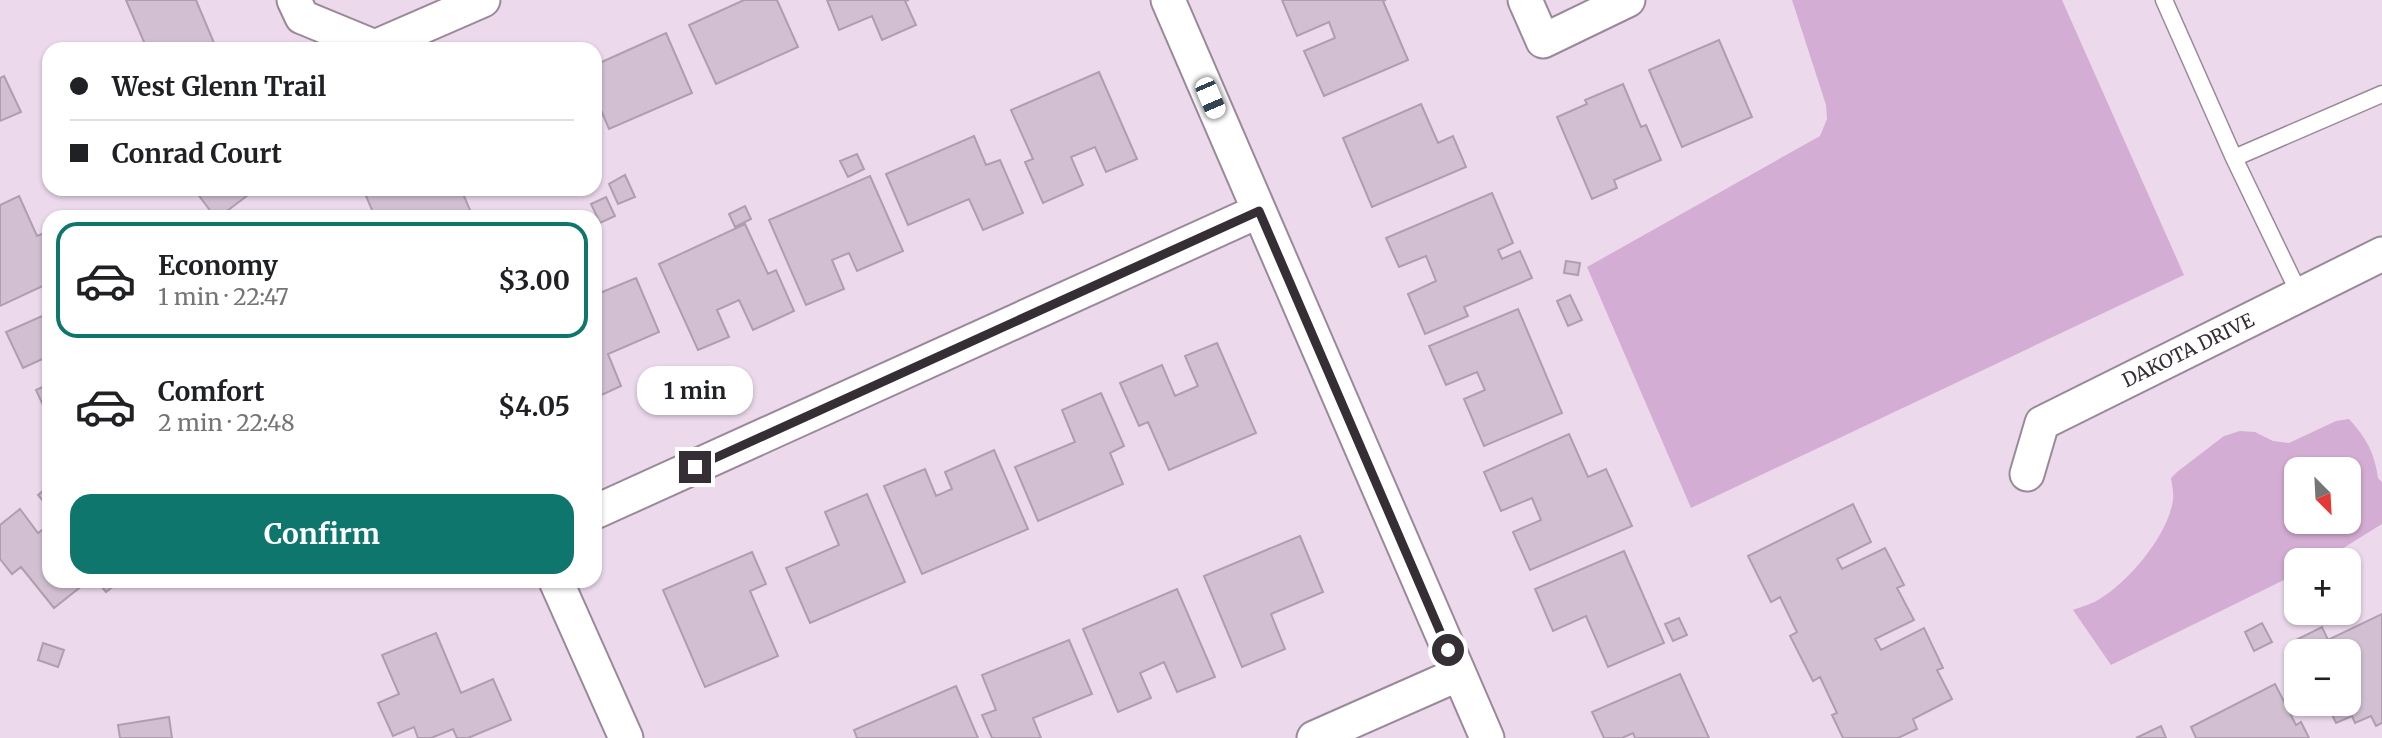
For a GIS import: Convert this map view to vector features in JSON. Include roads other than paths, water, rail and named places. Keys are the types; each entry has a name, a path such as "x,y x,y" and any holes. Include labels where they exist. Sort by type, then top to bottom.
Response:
{"street":[{"path":"295,0 302,17 363,42"},
{"path":"386,42 483,0"},
{"path":"1168,0 1487,738"},
{"path":"1525,0 1543,41 1628,0"},
{"path":"602,509 1259,211"},
{"name":"DAKOTA DRIVE","path":"2027,474 2042,423 2382,254"},
{"path":"559,588 626,738"},
{"path":"1314,738 1459,674"}],"lane":[{"path":"2164,0 2234,158 2300,295"},
{"path":"2234,158 2382,94"}]}
